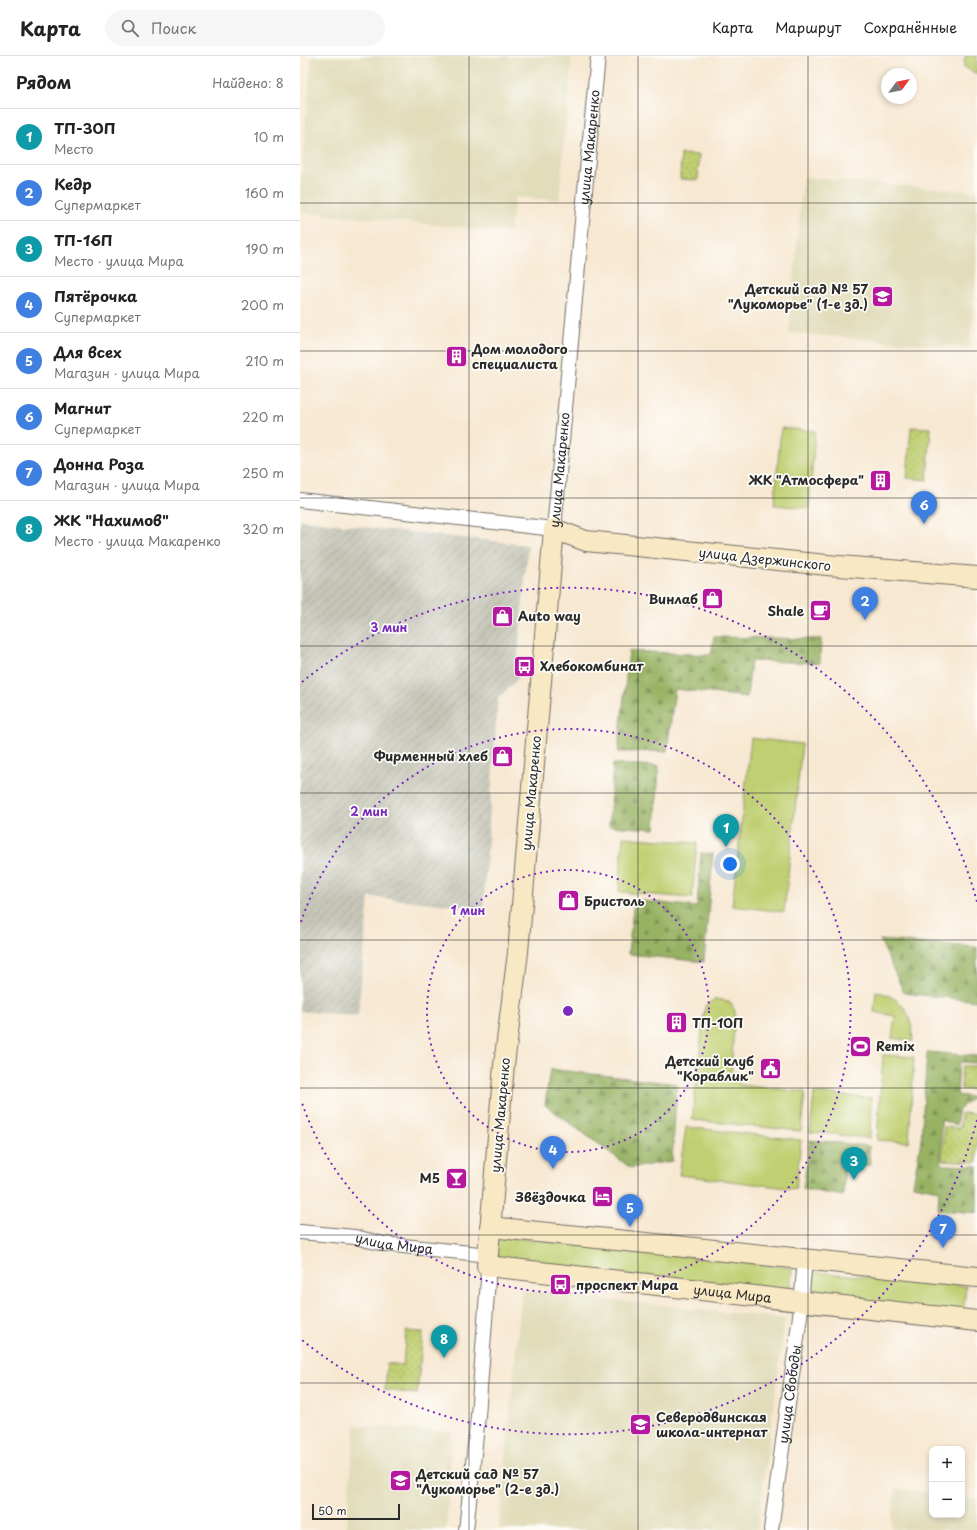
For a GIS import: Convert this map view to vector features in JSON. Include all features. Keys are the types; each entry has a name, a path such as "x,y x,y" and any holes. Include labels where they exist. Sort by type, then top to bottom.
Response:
{"street":[{"name":"улица Макаренко","path":"466,1530 478,1416 488,1280 490,1227 504,1064 518,952 554,529 598,56"},
{"path":"300,500 554,529"},
{"name":"улица Дзержинского","path":"554,529 586,541 827,565 977,577"},
{"path":"490,1227 977,1277"},
{"name":"улица Мира","path":"300,1232 355,1237 384,1244 488,1261 800,1301 977,1321"},
{"name":"улица Свободы","path":"771,1530 800,1316 800,1301 805,1259"}],"shaded area":[{"path":"312,56 572,56 559,200 515,197 510,232 300,212 300,186"},
{"name":"Детский сад № 57 \"Лукоморье\" (1-е зд.)","path":"803,177 977,192 977,259 970,348 789,333"},
{"path":"300,520 528,545 517,666 518,678 498,698 483,908 369,897 358,1016 300,1011"},
{"name":"Северодвинская школа-интернат","path":"522,1290 785,1319 757,1530 499,1530"},
{"name":"Детский сад № 57 \"Лукоморье\" (2-е зд.)","path":"355,1425 452,1432 446,1530 346,1530"},
{"path":"896,1488 929,1493 929,1518 965,1518 965,1497 977,1499 977,1530 891,1530"}],"green space":[{"path":"965,56 977,56 977,74 964,67"},
{"path":"681,154 699,155 698,180 680,179"},
{"path":"911,427 931,428 927,480 907,478"},
{"path":"781,428 815,431 809,508 774,505"},
{"path":"714,637 821,639 820,663 751,661 747,697 675,689 667,751 618,752 629,651 711,655"},
{"path":"751,738 802,744 784,912 732,906"},
{"path":"613,764 659,766 655,829 609,826"},
{"path":"623,837 697,843 692,898 619,892"},
{"path":"701,853 713,854 704,962 628,954 634,900 697,907"},
{"path":"880,940 977,947 977,1001 904,993"},
{"path":"876,991 893,998 904,1008 910,1022 913,1041 892,1038 895,1016 874,1012"},
{"path":"715,999 729,1001 735,1011 731,1074 740,1085 805,1092 801,1131 692,1120 705,1006"},
{"path":"927,1052 977,1056 977,1063 959,1062 957,1095 973,1097 958,1110 957,1125 941,1120 941,1165 977,1166 977,1213 938,1210 939,1190 913,1185 921,1141"},
{"path":"883,1055 914,1057 909,1142 877,1140"},
{"path":"962,1066 977,1066 977,1090 961,1089"},
{"path":"550,1069 677,1084 672,1161 631,1168 545,1105"},
{"path":"814,1093 871,1098 870,1138 810,1132"},
{"path":"961,1113 977,1114 977,1162 942,1160 944,1127 960,1128"},
{"path":"686,1127 801,1140 796,1189 679,1175"},
{"path":"810,1140 869,1146 870,1165 845,1166 843,1196 803,1189"},
{"path":"497,1236 792,1268 790,1293 500,1261 495,1248"},
{"path":"814,1272 966,1286 963,1316 812,1302"},
{"path":"406,1331 423,1332 417,1394 385,1390 387,1363 403,1365"}],"place":[{"name":"Детский сад № 57 \"Лукоморье\" (1-е зд.)","path":"883,296"},
{"name":"Дом молодого специалиста","path":"456,356"},
{"name":"ЖК \"Атмосфера\"","path":"880,480"},
{"name":"Магнит","path":"924,524"},
{"name":"Винлаб","path":"713,599"},
{"name":"Shale","path":"820,611"},
{"name":"Auto way","path":"503,616"},
{"name":"Кедр","path":"865,620"},
{"name":"Хлебокомбинат","path":"525,666"},
{"name":"Фирменный хлеб","path":"503,756"},
{"name":"ТП-30П","path":"726,847"},
{"name":"Бристоль","path":"569,901"},
{"name":"ТП-10П","path":"677,1023"},
{"name":"Remix","path":"860,1046"},
{"name":"Детский клуб \"Кораблик\"","path":"770,1068"},
{"name":"Пятёрочка","path":"553,1169"},
{"name":"М5","path":"456,1178"},
{"name":"ТП-16П","path":"854,1180"},
{"name":"Звёздочка","path":"602,1197"},
{"name":"Для всех","path":"630,1227"},
{"name":"Донна Роза","path":"943,1248"},
{"name":"проспект Мира","path":"561,1285"},
{"name":"ЖК \"Нахимов\"","path":"444,1358"},
{"name":"Северодвинская школа-интернат","path":"640,1424"},
{"name":"Детский сад № 57 \"Лукоморье\" (2-е зд.)","path":"400,1481"}]}
